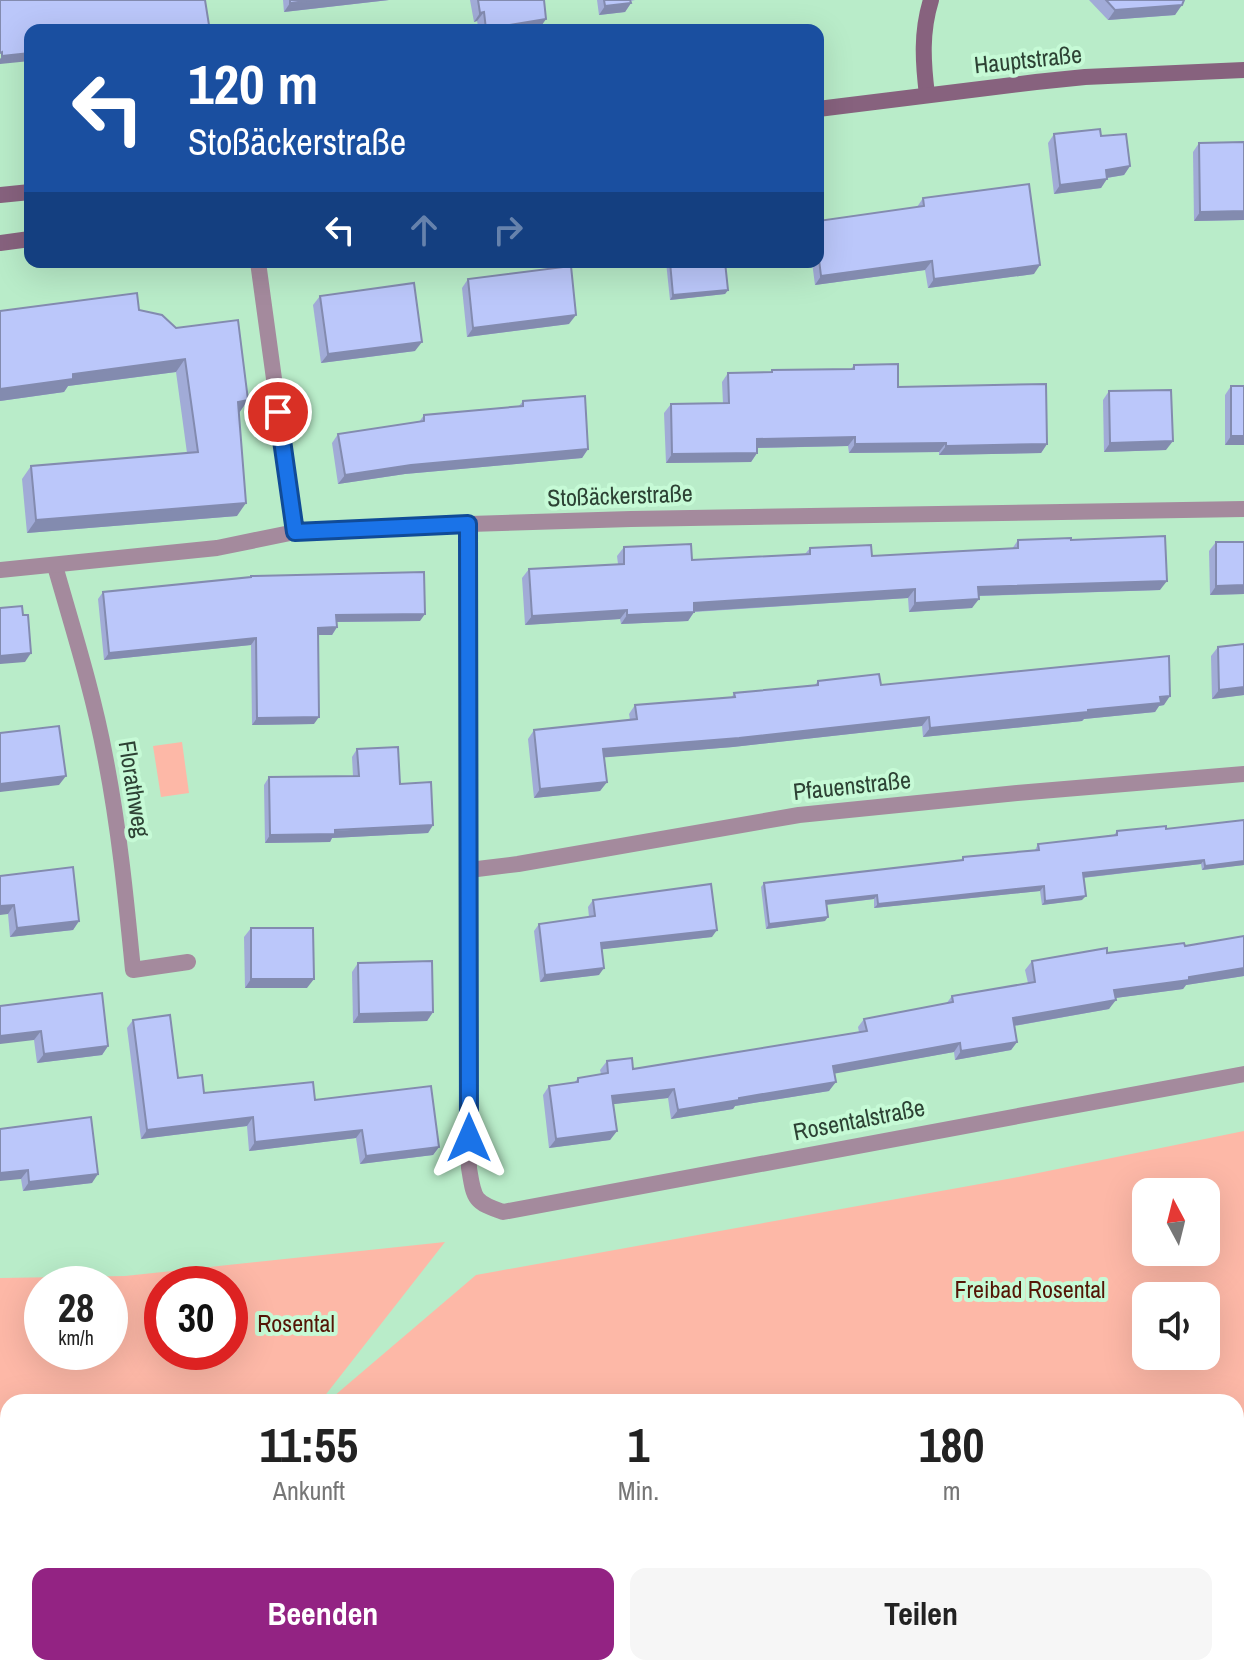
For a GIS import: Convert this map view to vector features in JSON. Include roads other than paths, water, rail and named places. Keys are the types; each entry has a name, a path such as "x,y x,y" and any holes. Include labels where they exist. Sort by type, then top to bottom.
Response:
{"main road":[{"path":"927,95 923,29 931,0"},
{"name":"Hauptstraße","path":"824,108 1085,77 1244,70"},
{"path":"0,195 24,193"},
{"path":"0,243 24,240"}],"street":[{"path":"259,268 295,532"},
{"name":"Stoßäckerstraße","path":"0,570 217,548 295,532 631,519 1244,509"},
{"path":"468,524 469,870"},
{"name":"Florathweg","path":"55,566 105,754 117,822 133,970 188,962"},
{"name":"Pfauenstraße","path":"469,870 799,815 1244,774"},
{"name":"Rosentalstraße","path":"469,870 469,1168 474,1195 484,1206 503,1212 1244,1074"}],"park label":[{"name":"Freibad Rosental","path":"1030,1290"},
{"name":"Rosental","path":"296,1324"}]}
